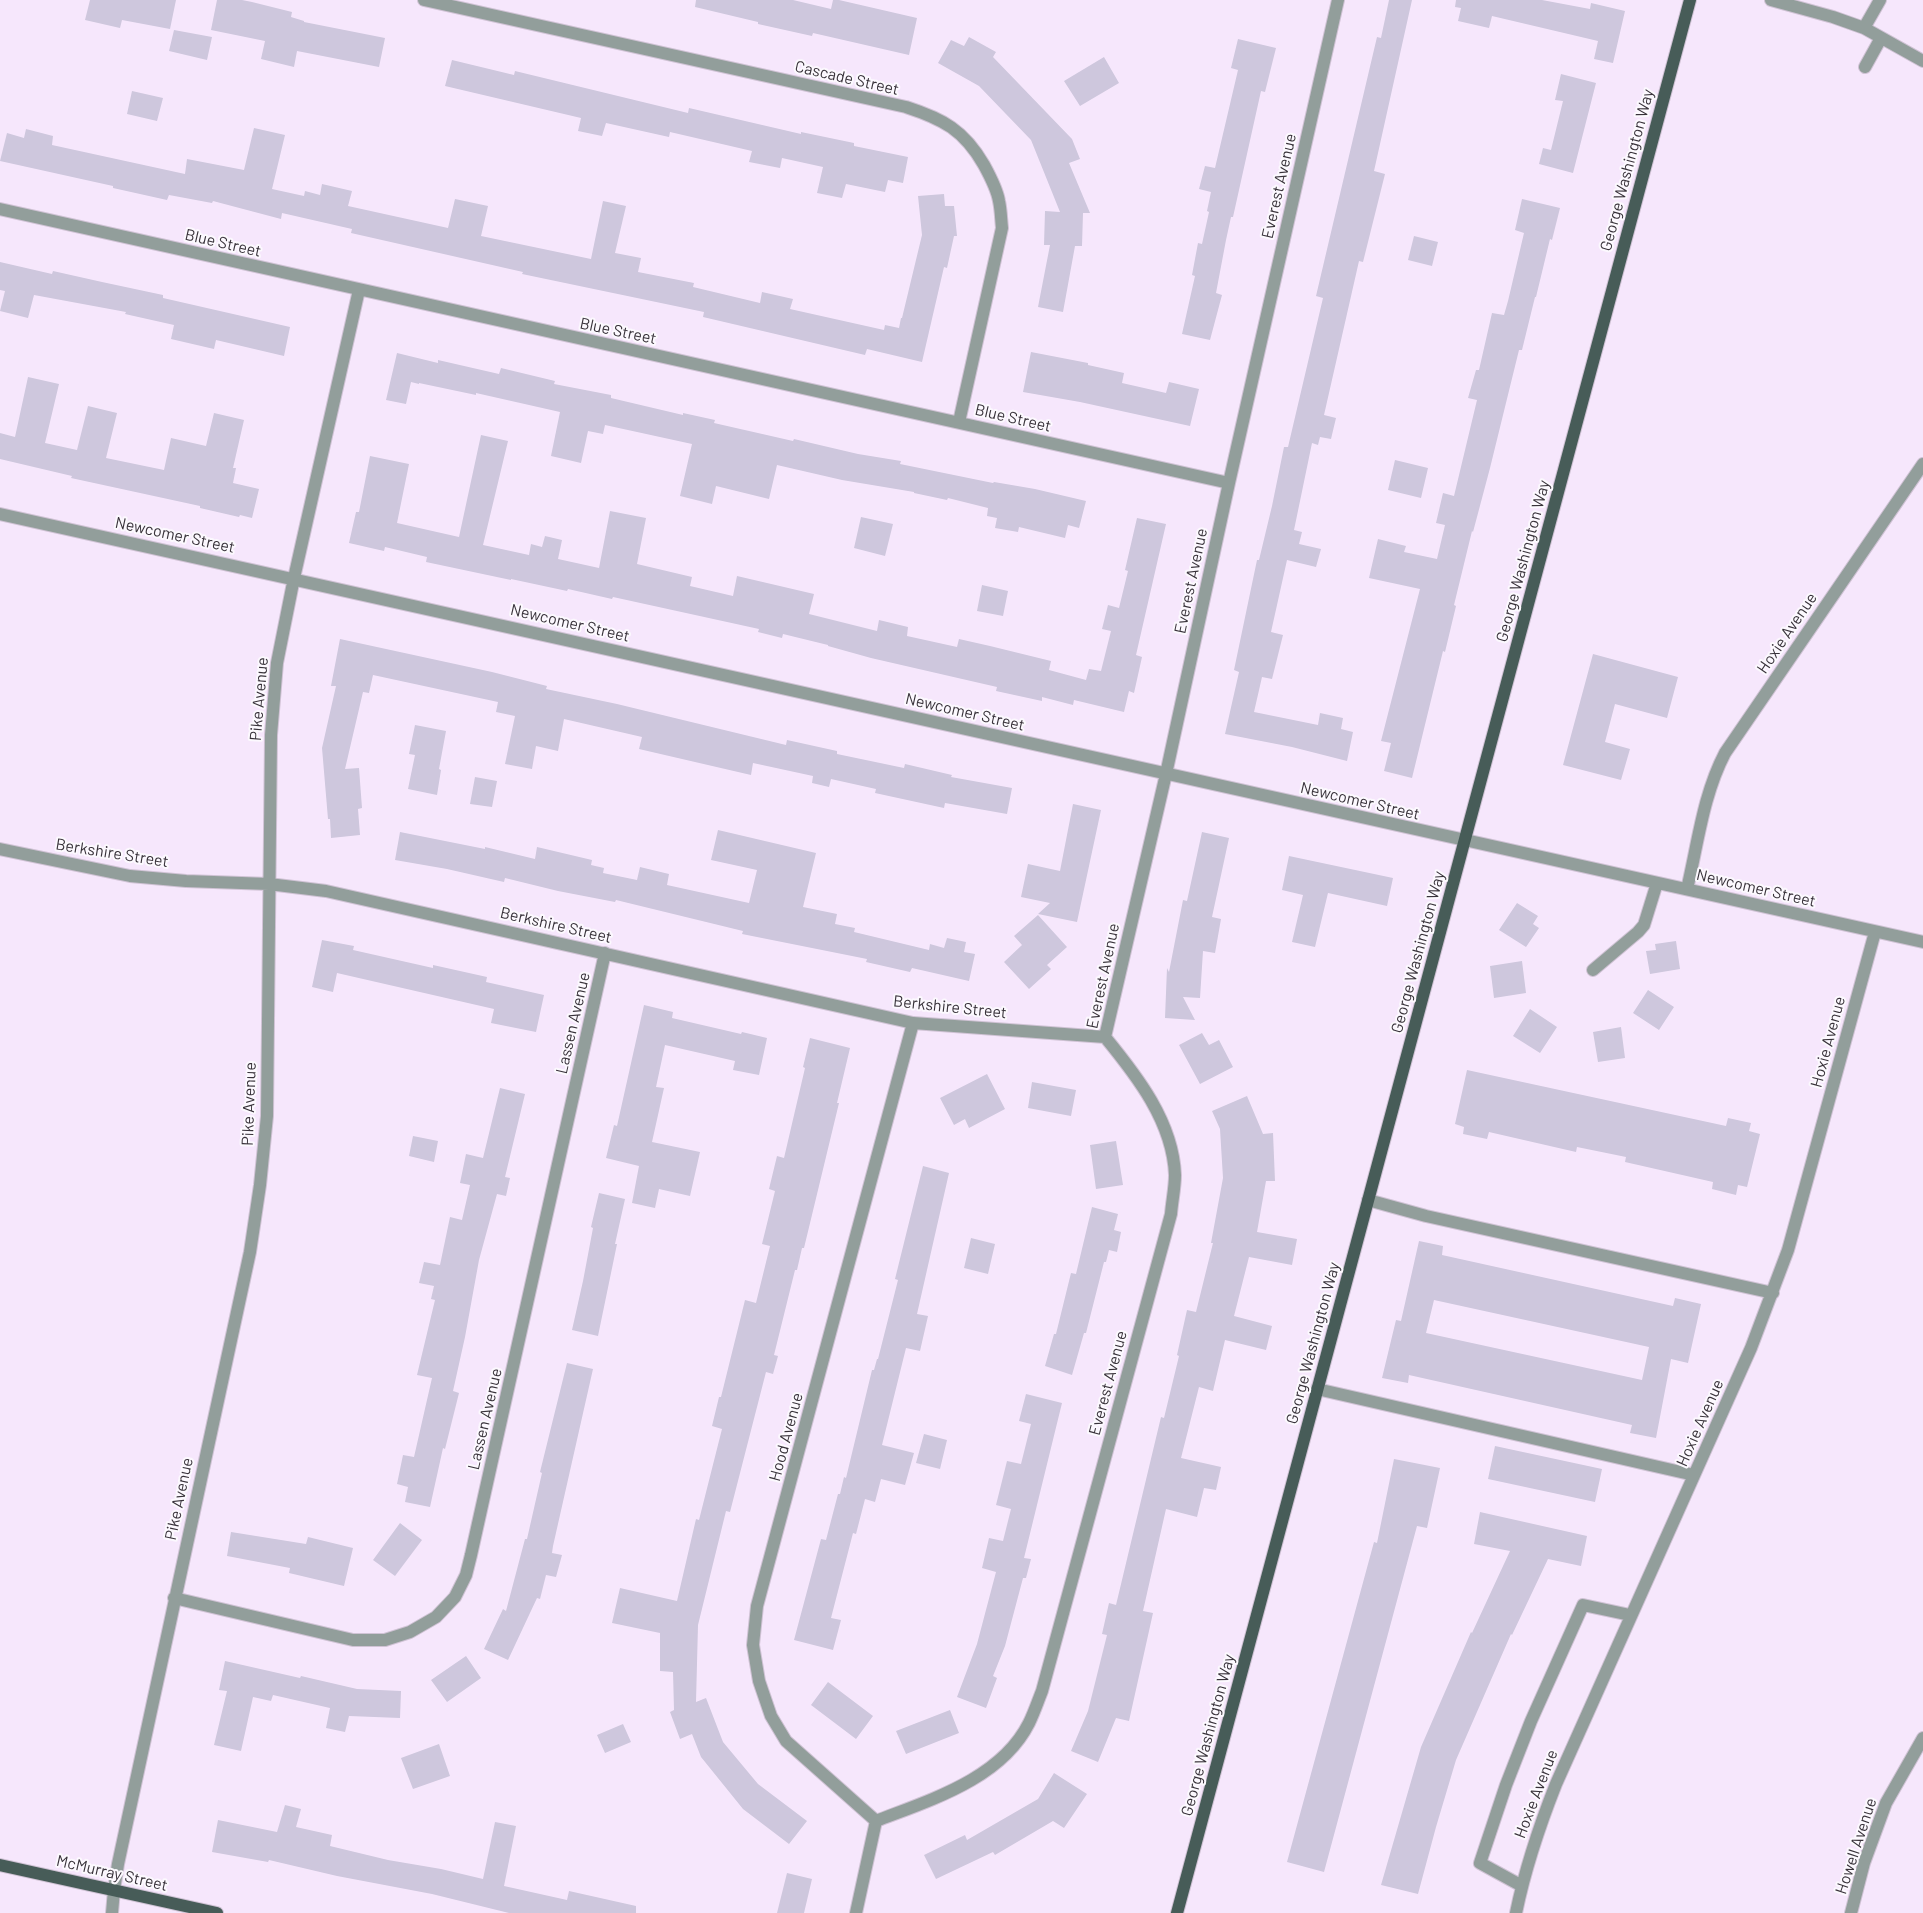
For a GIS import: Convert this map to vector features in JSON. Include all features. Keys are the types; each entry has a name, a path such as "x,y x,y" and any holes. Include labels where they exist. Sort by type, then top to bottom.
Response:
{"main road":[{"name":"George Washington Way","path":"1177,1913 1690,0"},
{"name":"McMurray Street","path":"0,1865 217,1913"}],"street":[{"name":"Cascade Street","path":"424,0 906,107 933,116 958,132 976,151 990,175 999,199 1002,228 959,422"},
{"name":"Everest Avenue","path":"876,1821 936,1798 995,1764 1015,1745 1029,1724 1042,1691 1171,1214 1175,1176 1170,1143 1160,1117 1125,1061 1104,1037 1166,774 1229,483 1338,0"},
{"path":"1771,0 1833,17 1864,28 1923,61"},
{"path":"1864,28 1880,0"},
{"path":"1865,67 1881,38"},
{"name":"Blue Street","path":"0,209 1229,483"},
{"name":"Pike Avenue","path":"112,1913 114,1890 174,1598 250,1252 267,1116 272,735 277,663 294,578 359,290"},
{"name":"Hoxie Avenue","path":"1687,889 1708,794 1724,753 1923,464"},
{"name":"Newcomer Street","path":"0,514 1923,942"},
{"name":"Berkshire Street","path":"0,849 130,876 186,881 269,884 326,891 913,1022 1104,1037"},
{"path":"1593,970 1644,925 1657,883"},
{"name":"Hoxie Avenue","path":"1516,1913 1538,1829 1556,1784 1751,1348 1773,1293 1788,1250 1874,932"},
{"name":"Lassen Avenue","path":"174,1598 353,1640 385,1640 410,1632 436,1617 455,1597 466,1575 472,1555 605,953"},
{"name":"Hood Avenue","path":"876,1821 786,1741 771,1716 765,1699 759,1681 753,1645 757,1606 913,1022"},
{"path":"1368,1200 1426,1216 1773,1293"},
{"path":"1317,1389 1694,1474"},
{"path":"1522,1886 1480,1863 1506,1785 1583,1605 1630,1615"},
{"name":"Howell Avenue","path":"1851,1913 1864,1863 1886,1803 1923,1738"},
{"path":"856,1913 876,1821"}],"building":[{"path":"90,0 176,0 170,29 122,20 120,28 85,20"},
{"path":"217,0 252,2 292,12 291,17 304,22 385,38 379,67 297,51 294,67 261,59 265,41 211,30"},
{"path":"696,0 793,0 831,9 833,0 839,0 917,18 909,55 813,33 812,36 758,24 758,22 695,7"},
{"path":"1389,0 1412,0 1374,171 1385,174 1363,262 1359,261 1324,415 1336,418 1331,439 1320,437 1318,445 1312,443 1294,530 1302,532 1299,544 1321,549 1316,567 1287,560 1271,632 1283,635 1272,679 1262,677 1254,712 1318,725 1320,713 1343,718 1341,729 1353,732 1347,761 1292,747 1225,734 1239,672 1234,670 1257,560 1259,560 1272,506 1284,447 1288,447 1323,298 1316,296 1377,37 1381,38"},
{"path":"1456,0 1542,0 1590,9 1591,3 1625,11 1613,63 1594,59 1598,41 1492,16 1489,28 1458,21 1461,8 1455,7"},
{"path":"174,30 212,37 207,60 169,51"},
{"path":"969,37 996,52 993,57 1072,139 1080,159 1069,163 1090,213 1083,213 1082,246 1075,246 1063,312 1038,307 1050,245 1044,245 1045,211 1060,212 1031,140 979,86 938,63 951,40 964,46"},
{"path":"1238,39 1276,48 1265,92 1261,91 1233,217 1231,217 1216,293 1222,295 1210,340 1182,334 1195,276 1192,275 1198,243 1202,244 1209,212 1207,211 1211,192 1199,189 1205,166 1215,168 1238,70 1231,68"},
{"path":"1104,57 1119,83 1080,106 1064,81"},
{"path":"452,60 514,75 515,71 688,113 689,108 801,134 801,132 854,143 854,146 908,157 903,183 888,180 885,192 846,184 842,198 817,193 823,167 782,158 780,168 749,162 752,151 670,132 669,137 606,123 602,136 578,131 581,118 445,86"},
{"path":"1561,74 1596,83 1573,173 1539,164 1543,148 1551,150 1563,101 1555,100"},
{"path":"132,91 163,98 157,121 127,114"},
{"path":"254,128 285,135 272,189 304,196 305,191 320,195 322,184 352,191 348,206 448,228 455,199 488,206 481,236 591,259 603,201 626,206 615,253 641,258 638,272 694,283 693,287 760,303 762,292 793,299 790,309 884,330 885,325 899,328 902,318 922,235 918,196 944,194 945,206 954,206 957,236 954,236 947,268 944,267 922,362 867,349 865,355 703,317 704,312 522,274 523,272 351,233 352,229 282,213 281,219 213,201 212,203 169,195 167,200 0,161 7,133 24,138 26,129 53,136 52,145 185,174 187,159 244,170"},
{"path":"1522,199 1560,208 1552,240 1550,239 1522,350 1519,350 1490,468 1472,531 1445,652 1443,651 1412,778 1384,771 1391,743 1381,741 1420,589 1369,578 1378,539 1406,546 1404,552 1437,559 1445,525 1436,523 1443,493 1454,496 1477,400 1468,398 1476,370 1479,370 1492,313 1504,315 1508,301 1524,233 1515,230"},
{"path":"1414,236 1438,242 1432,266 1408,260"},
{"path":"0,262 52,274 53,271 163,295 163,298 290,327 284,356 216,340 214,349 171,339 174,325 125,314 126,312 34,295 28,318 0,311 5,291 0,290"},
{"path":"1031,352 1088,363 1088,365 1124,373 1122,383 1166,393 1169,382 1199,389 1190,426 1080,402 1023,392"},
{"path":"397,353 438,363 438,360 499,374 501,368 555,381 554,384 611,395 611,398 683,415 683,413 715,420 714,423 793,441 794,439 858,454 901,461 900,464 993,483 1035,489 1086,501 1079,528 1068,525 1065,538 1019,527 1018,532 995,528 997,518 987,516 988,508 948,498 947,500 914,492 842,480 777,465 769,499 716,486 712,504 680,496 692,444 605,425 603,434 588,431 581,463 551,456 560,412 476,393 476,395 411,382 406,404 386,400"},
{"path":"28,377 59,384 45,443 77,450 88,406 117,413 106,458 164,470 171,438 206,446 214,413 244,420 233,468 236,468 233,483 259,489 252,518 240,515 239,517 200,508 200,506 71,478 72,476 0,459 0,433 15,437"},
{"path":"481,435 508,441 483,545 529,555 531,544 542,547 545,536 562,540 558,559 599,568 610,511 646,518 637,564 692,577 690,586 733,596 737,576 814,594 809,614 877,631 879,620 908,627 907,636 957,647 959,639 990,646 1051,661 1049,670 1086,680 1089,669 1101,671 1111,631 1102,629 1108,605 1119,608 1128,571 1125,570 1137,518 1166,524 1136,655 1142,657 1134,693 1129,691 1124,712 1074,700 1073,705 1042,697 1042,701 996,691 997,687 871,658 783,634 782,638 758,632 759,629 613,597 612,599 568,589 567,591 426,562 427,557 385,547 384,551 349,543 356,512 359,512 370,456 409,464 397,523 459,537"},
{"path":"1395,460 1428,468 1421,498 1388,490"},
{"path":"861,517 893,524 885,556 854,548"},
{"path":"982,585 1008,591 1003,616 977,611"},
{"path":"340,639 492,672 547,686 546,689 617,704 786,745 787,740 837,751 837,754 904,768 905,764 952,775 951,777 1012,788 1007,814 945,803 944,808 875,793 876,789 831,779 829,787 812,783 813,776 753,763 751,775 639,749 642,737 564,719 558,751 536,746 532,769 505,764 515,716 496,712 498,702 373,675 369,693 363,692 345,769 359,768 362,808 358,809 360,835 331,838 322,748 336,686 331,686"},
{"path":"1593,654 1678,677 1667,718 1615,704 1605,742 1630,749 1621,780 1563,765"},
{"path":"415,725 446,731 439,769 441,770 437,795 408,789 415,755 409,754"},
{"path":"475,777 497,781 492,807 470,804"},
{"path":"1073,804 1101,810 1077,922 1038,914 1050,903 1021,897 1028,864 1060,871"},
{"path":"718,830 816,853 803,907 837,914 835,924 855,928 854,932 929,950 930,944 944,948 947,938 966,942 964,952 975,954 969,981 912,968 910,972 866,962 867,959 742,934 743,931 616,900 615,902 558,891 505,878 504,882 395,860 400,832 485,849 485,847 535,859 537,847 592,860 591,865 604,868 603,873 637,880 640,867 669,874 667,885 749,903 757,870 711,860"},
{"path":"1202,832 1229,838 1212,917 1221,919 1215,953 1203,951 1200,998 1183,997 1195,1020 1165,1018 1167,968 1169,972 1183,900 1187,901"},
{"path":"1289,856 1393,878 1387,906 1328,893 1315,947 1292,942 1303,895 1282,890"},
{"path":"1517,903 1538,916 1533,924 1539,928 1526,947 1499,930"},
{"path":"1038,915 1067,947 1047,965 1051,969 1029,989 1004,962 1022,945 1014,936"},
{"path":"322,940 354,946 353,950 433,968 433,965 487,977 486,982 544,995 536,1032 491,1023 494,1009 337,973 333,992 312,987"},
{"path":"1676,941 1680,969 1650,974 1646,951 1656,950 1655,944"},
{"path":"1522,961 1526,993 1494,998 1490,966"},
{"path":"1648,990 1674,1007 1659,1030 1633,1013"},
{"path":"644,1005 673,1012 672,1018 767,1038 759,1075 733,1070 735,1061 665,1045 656,1087 664,1088 652,1142 700,1152 690,1196 659,1189 655,1208 632,1203 639,1166 606,1158 614,1125 617,1126"},
{"path":"1530,1009 1557,1027 1540,1053 1513,1036"},
{"path":"1621,1027 1625,1058 1598,1062 1593,1032"},
{"path":"1202,1033 1209,1045 1219,1040 1233,1067 1200,1084 1179,1045"},
{"path":"810,1038 850,1048 837,1103 839,1103 804,1248 802,1248 797,1270 795,1270 774,1355 778,1356 773,1374 766,1372 730,1512 726,1511 698,1625 696,1702 706,1698 723,1742 758,1784 807,1821 789,1844 743,1809 701,1757 692,1734 680,1739 670,1712 674,1710 673,1672 660,1671 660,1633 612,1623 620,1588 677,1601 696,1519 699,1520 722,1429 712,1426 719,1397 721,1397 745,1300 756,1303 770,1246 762,1244 775,1191 769,1189 777,1156 784,1158"},
{"path":"1467,1070 1726,1126 1728,1118 1751,1123 1749,1131 1760,1134 1747,1187 1738,1185 1736,1195 1712,1189 1713,1182 1625,1162 1626,1157 1577,1147 1576,1152 1489,1132 1487,1139 1463,1134 1464,1127 1455,1124"},
{"path":"987,1074 1005,1109 969,1128 965,1119 954,1125 940,1098"},
{"path":"1032,1082 1076,1090 1071,1116 1028,1108"},
{"path":"500,1088 525,1094 505,1177 510,1178 506,1196 497,1194 479,1260 453,1391 459,1393 445,1449 443,1448 430,1507 405,1502 408,1487 397,1484 403,1455 414,1457 432,1378 417,1375 435,1300 431,1299 434,1286 419,1283 424,1262 440,1265 450,1217 462,1220 470,1185 460,1183 466,1154 483,1158"},
{"path":"1247,1096 1263,1134 1273,1133 1275,1181 1266,1181 1257,1232 1297,1239 1292,1265 1249,1257 1234,1316 1272,1326 1266,1350 1225,1340 1213,1391 1199,1387 1181,1458 1221,1467 1216,1490 1204,1488 1197,1517 1166,1509 1143,1611 1153,1613 1129,1721 1116,1718 1098,1762 1071,1751 1088,1711 1107,1635 1102,1634 1109,1603 1116,1605 1161,1417 1164,1418 1179,1356 1177,1355 1187,1310 1196,1312 1213,1243 1211,1243 1223,1178 1220,1129 1212,1111"},
{"path":"413,1136 438,1141 434,1162 409,1156"},
{"path":"1116,1141 1123,1185 1096,1189 1090,1145"},
{"path":"923,1166 949,1173 917,1314 928,1316 920,1351 906,1348 882,1445 914,1453 905,1485 881,1479 875,1502 865,1499 856,1534 853,1533 831,1618 841,1620 833,1650 794,1640 821,1539 826,1540 838,1494 840,1494 844,1477 846,1478 872,1370 874,1370 878,1359 898,1280 895,1279"},
{"path":"599,1193 625,1199 598,1336 572,1330"},
{"path":"1092,1207 1118,1214 1114,1230 1121,1232 1117,1252 1109,1250 1106,1262 1104,1262 1086,1333 1084,1333 1072,1375 1045,1366 1054,1334 1056,1334 1071,1273 1076,1274"},
{"path":"971,1238 995,1244 988,1274 964,1268"},
{"path":"1419,1241 1443,1246 1442,1255 1673,1306 1675,1298 1701,1304 1688,1363 1671,1359 1656,1438 1630,1433 1632,1425 1409,1375 1408,1383 1382,1378 1396,1320 1401,1321","holes":["1434,1300 1649,1347 1642,1380 1426,1333"]},
{"path":"567,1363 593,1369 553,1546 552,1553 562,1555 556,1577 546,1575 540,1599 537,1598 508,1660 484,1649 503,1609 506,1611 525,1539 527,1539 542,1473 540,1472"},
{"path":"1026,1394 1062,1403 1024,1558 1031,1559 1026,1578 1023,1578 1005,1646 993,1676 997,1678 986,1708 957,1697 977,1644 996,1572 982,1568 989,1538 1003,1541 1011,1509 996,1505 1007,1461 1021,1464 1031,1424 1019,1421"},
{"path":"924,1434 947,1440 940,1469 916,1463"},
{"path":"1495,1446 1602,1469 1595,1502 1488,1479"},
{"path":"1394,1459 1440,1468 1427,1528 1417,1526 1324,1872 1287,1862 1374,1542 1377,1543"},
{"path":"1480,1512 1587,1536 1581,1566 1548,1559 1511,1634 1456,1760 1418,1894 1381,1885 1421,1747 1471,1632 1510,1551 1474,1544"},
{"path":"400,1523 422,1540 395,1576 373,1560"},
{"path":"231,1532 306,1544 308,1537 353,1548 344,1586 289,1573 290,1568 227,1556"},
{"path":"466,1656 481,1678 447,1702 431,1680"},
{"path":"225,1661 357,1689 401,1691 400,1718 349,1716 345,1732 326,1728 330,1708 273,1695 271,1701 253,1697 241,1751 214,1745 227,1691 219,1690"},
{"path":"828,1682 873,1716 856,1739 811,1705"},
{"path":"950,1710 959,1733 906,1754 896,1731"},
{"path":"623,1724 631,1742 605,1753 597,1735"},
{"path":"439,1744 450,1776 413,1789 401,1758"},
{"path":"1054,1773 1087,1794 1064,1828 1053,1821 995,1855 993,1852 936,1879 924,1855 965,1835 967,1840 1038,1799"},
{"path":"285,1805 301,1809 296,1827 332,1835 330,1846 483,1879 495,1822 516,1826 504,1886 567,1900 569,1891 636,1906 636,1913 509,1913 432,1894 337,1876 269,1860 268,1862 212,1852 218,1820 277,1832"},
{"path":"787,1873 812,1879 804,1913 777,1913"}]}
